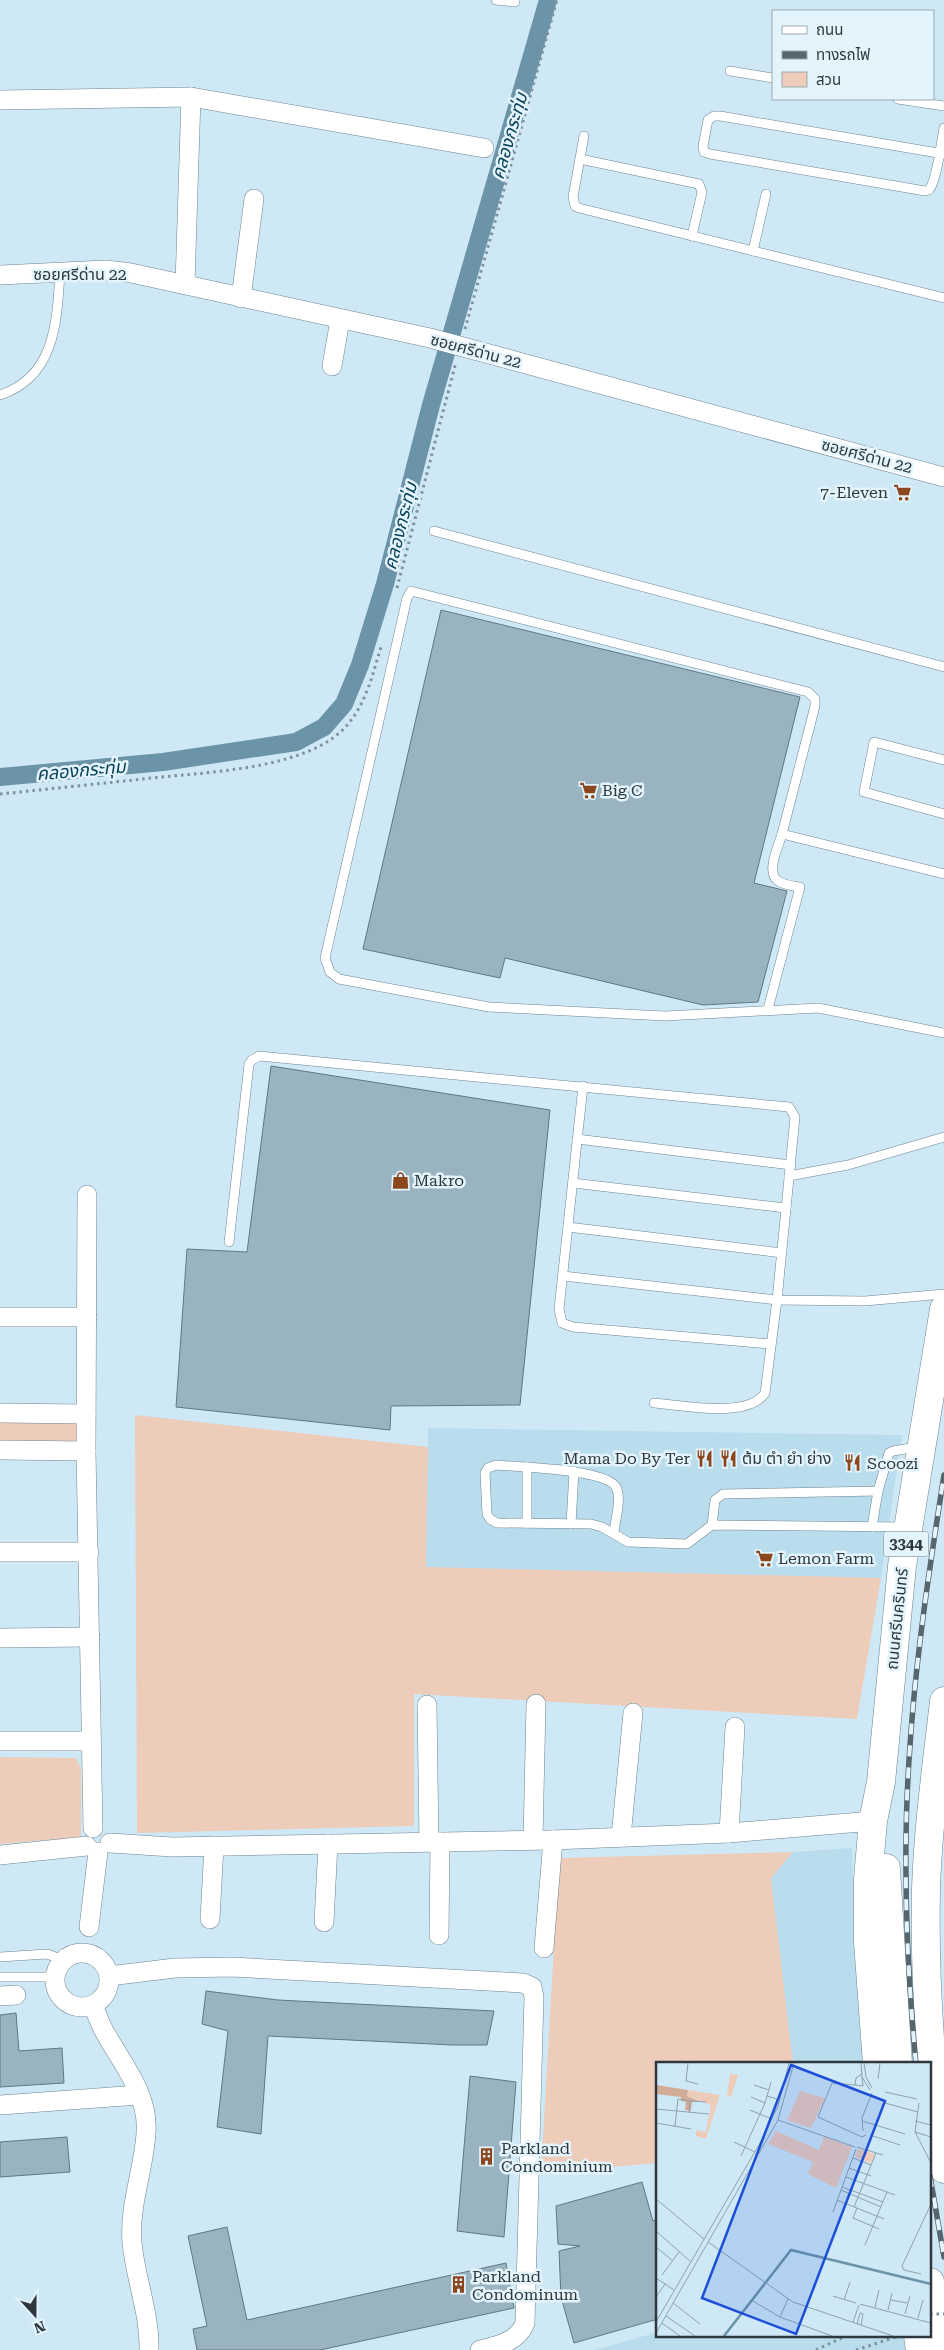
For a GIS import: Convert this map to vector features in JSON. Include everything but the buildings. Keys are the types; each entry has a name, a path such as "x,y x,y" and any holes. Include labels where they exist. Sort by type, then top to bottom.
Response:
{"main road":[{"name":"ถนนศรีนครินทร์","path":"877,2062 868,1942 868,1879 873,1821 881,1782 902,1566 944,1309"},
{"path":"932,2062 927,1994 926,1887 937,1811 944,1700"},
{"name":"ถนนศรีนครินทร์","path":"881,1782 898,2062"},
{"path":"937,1811 944,1933"},
{"path":"932,2065 944,2169"}],"street":[{"path":"0,100 191,97 484,148"},
{"path":"185,284 191,97"},
{"path":"241,298 254,198"},
{"name":"ซอยศรีด่าน 22","path":"0,275 106,270 185,284 340,320 430,338 944,477"},
{"path":"332,366 340,320"},
{"path":"87,1195 86,1451 93,1828 87,1834 99,1847 89,1927"},
{"path":"0,1318 87,1317"},
{"path":"0,1413 86,1414"},
{"path":"0,1450 86,1451"},
{"path":"0,1552 89,1552"},
{"path":"0,1638 90,1637"},
{"path":"533,1840 536,1704"},
{"path":"428,1705 439,1935"},
{"path":"621,1837 633,1713"},
{"path":"729,1833 735,1727"},
{"path":"0,1741 90,1741"},
{"path":"0,1855 99,1847 553,1840 729,1833 873,1821"},
{"path":"544,1948 553,1840"},
{"path":"324,1922 328,1844"},
{"path":"210,1919 214,1846"},
{"path":"78,1954 94,1956 107,1968 109,1976 106,1994 93,2005 77,2007 63,1999 58,1993 55,1977 58,1969 70,1956 78,1954"},
{"path":"109,1976 175,1968 232,1967 523,1983 532,1987 534,1997 525,2323 517,2336 509,2341 480,2350"},
{"path":"93,2005 107,2036 131,2075 139,2095 147,2131 132,2226 132,2243 147,2319 149,2350"},
{"path":"0,2105 139,2095"}],"lane":[{"path":"496,0 515,2 515,0"},
{"path":"730,72 772,78"},
{"path":"905,100 944,106"},
{"path":"941,154 714,116 708,120 703,146 704,152 710,154 925,191 929,190 933,183 941,154 944,128"},
{"path":"584,136 573,197 575,206 944,298"},
{"path":"580,159 699,184 702,192 692,236"},
{"path":"753,251 766,194"},
{"path":"0,396 24,385 38,371 48,350 58,314 60,272"},
{"path":"434,531 944,667"},
{"path":"768,1009 800,887 780,882 773,874 773,867 815,706 813,695 422,592 412,591 407,598 325,958 330,972 339,978 489,1007 665,1016 768,1009 830,1008 944,1033"},
{"path":"944,760 874,742 864,792 944,814"},
{"path":"782,834 944,874"},
{"path":"229,1242 249,1064 255,1057 264,1055 789,1107 795,1117 777,1300 765,1391 755,1402 745,1406 726,1408 654,1403"},
{"path":"583,1086 559,1315 566,1325 771,1344"},
{"path":"790,1176 848,1165 944,1137"},
{"path":"577,1139 790,1165"},
{"path":"572,1183 786,1208"},
{"path":"568,1227 782,1253"},
{"path":"562,1276 777,1300 865,1301 944,1294"},
{"path":"872,1527 878,1491 889,1454 893,1451 922,1446"},
{"path":"614,1533 618,1495 616,1487 608,1479 574,1471 496,1465 488,1468 484,1473 487,1514 490,1519 497,1523 591,1524 614,1533 628,1542 687,1544 712,1525 909,1528"},
{"path":"526,1467 527,1524"},
{"path":"571,1524 574,1471"},
{"path":"712,1525 715,1500 723,1494 878,1491"},
{"path":"0,1957 47,1954 58,1958 70,1956"},
{"path":"0,1977 55,1977"}],"path":[{"path":"396,593 458,346 558,0"},
{"path":"0,794 242,768 299,755 328,742 348,725 365,698 383,639"},
{"path":"816,2350 842,2338"},
{"path":"856,2350 917,2345"}],"shaded area":[{"path":"428,1428 902,1435 881,1578 426,1567"},
{"path":"852,1848 855,1960 867,2062 793,2062 771,1878 793,1852"},
{"path":"656,2333 656,2338 910,2338 912,2350 595,2350"}],"green space":[{"path":"135,1415 428,1447 426,1567 881,1578 857,1719 414,1694 414,1826 137,1833"},
{"path":"0,1420 80,1421 79,1443 0,1441"},
{"path":"0,1757 76,1758 81,1768 81,1837 0,1844"},
{"path":"793,1852 771,1878 793,2062 656,2062 656,2163 541,2173 559,1858"}],"waterway":[{"name":"คลองกระทุ่ม","path":"0,777 163,762 296,742 324,727 344,704 360,665 385,584 431,405 548,0"}],"railway":[{"path":"916,2062 906,1905 906,1826 913,1712 920,1644 944,1475"},
{"path":"932,2188 944,2257"}],"place":[{"name":"7-Eleven","path":"902,492"},
{"name":"Big C","path":"588,790"},
{"name":"Makro","path":"400,1180"},
{"name":"Mama Do By Ter","path":"704,1458"},
{"name":"ต้ม ตำ ยำ ย่าง","path":"728,1458"},
{"name":"Scoozi","path":"853,1463"},
{"name":"Lemon Farm","path":"764,1558"},
{"name":"Parkland Condominium","path":"487,2157"},
{"name":"Parkland Condominum","path":"458,2285"}]}
